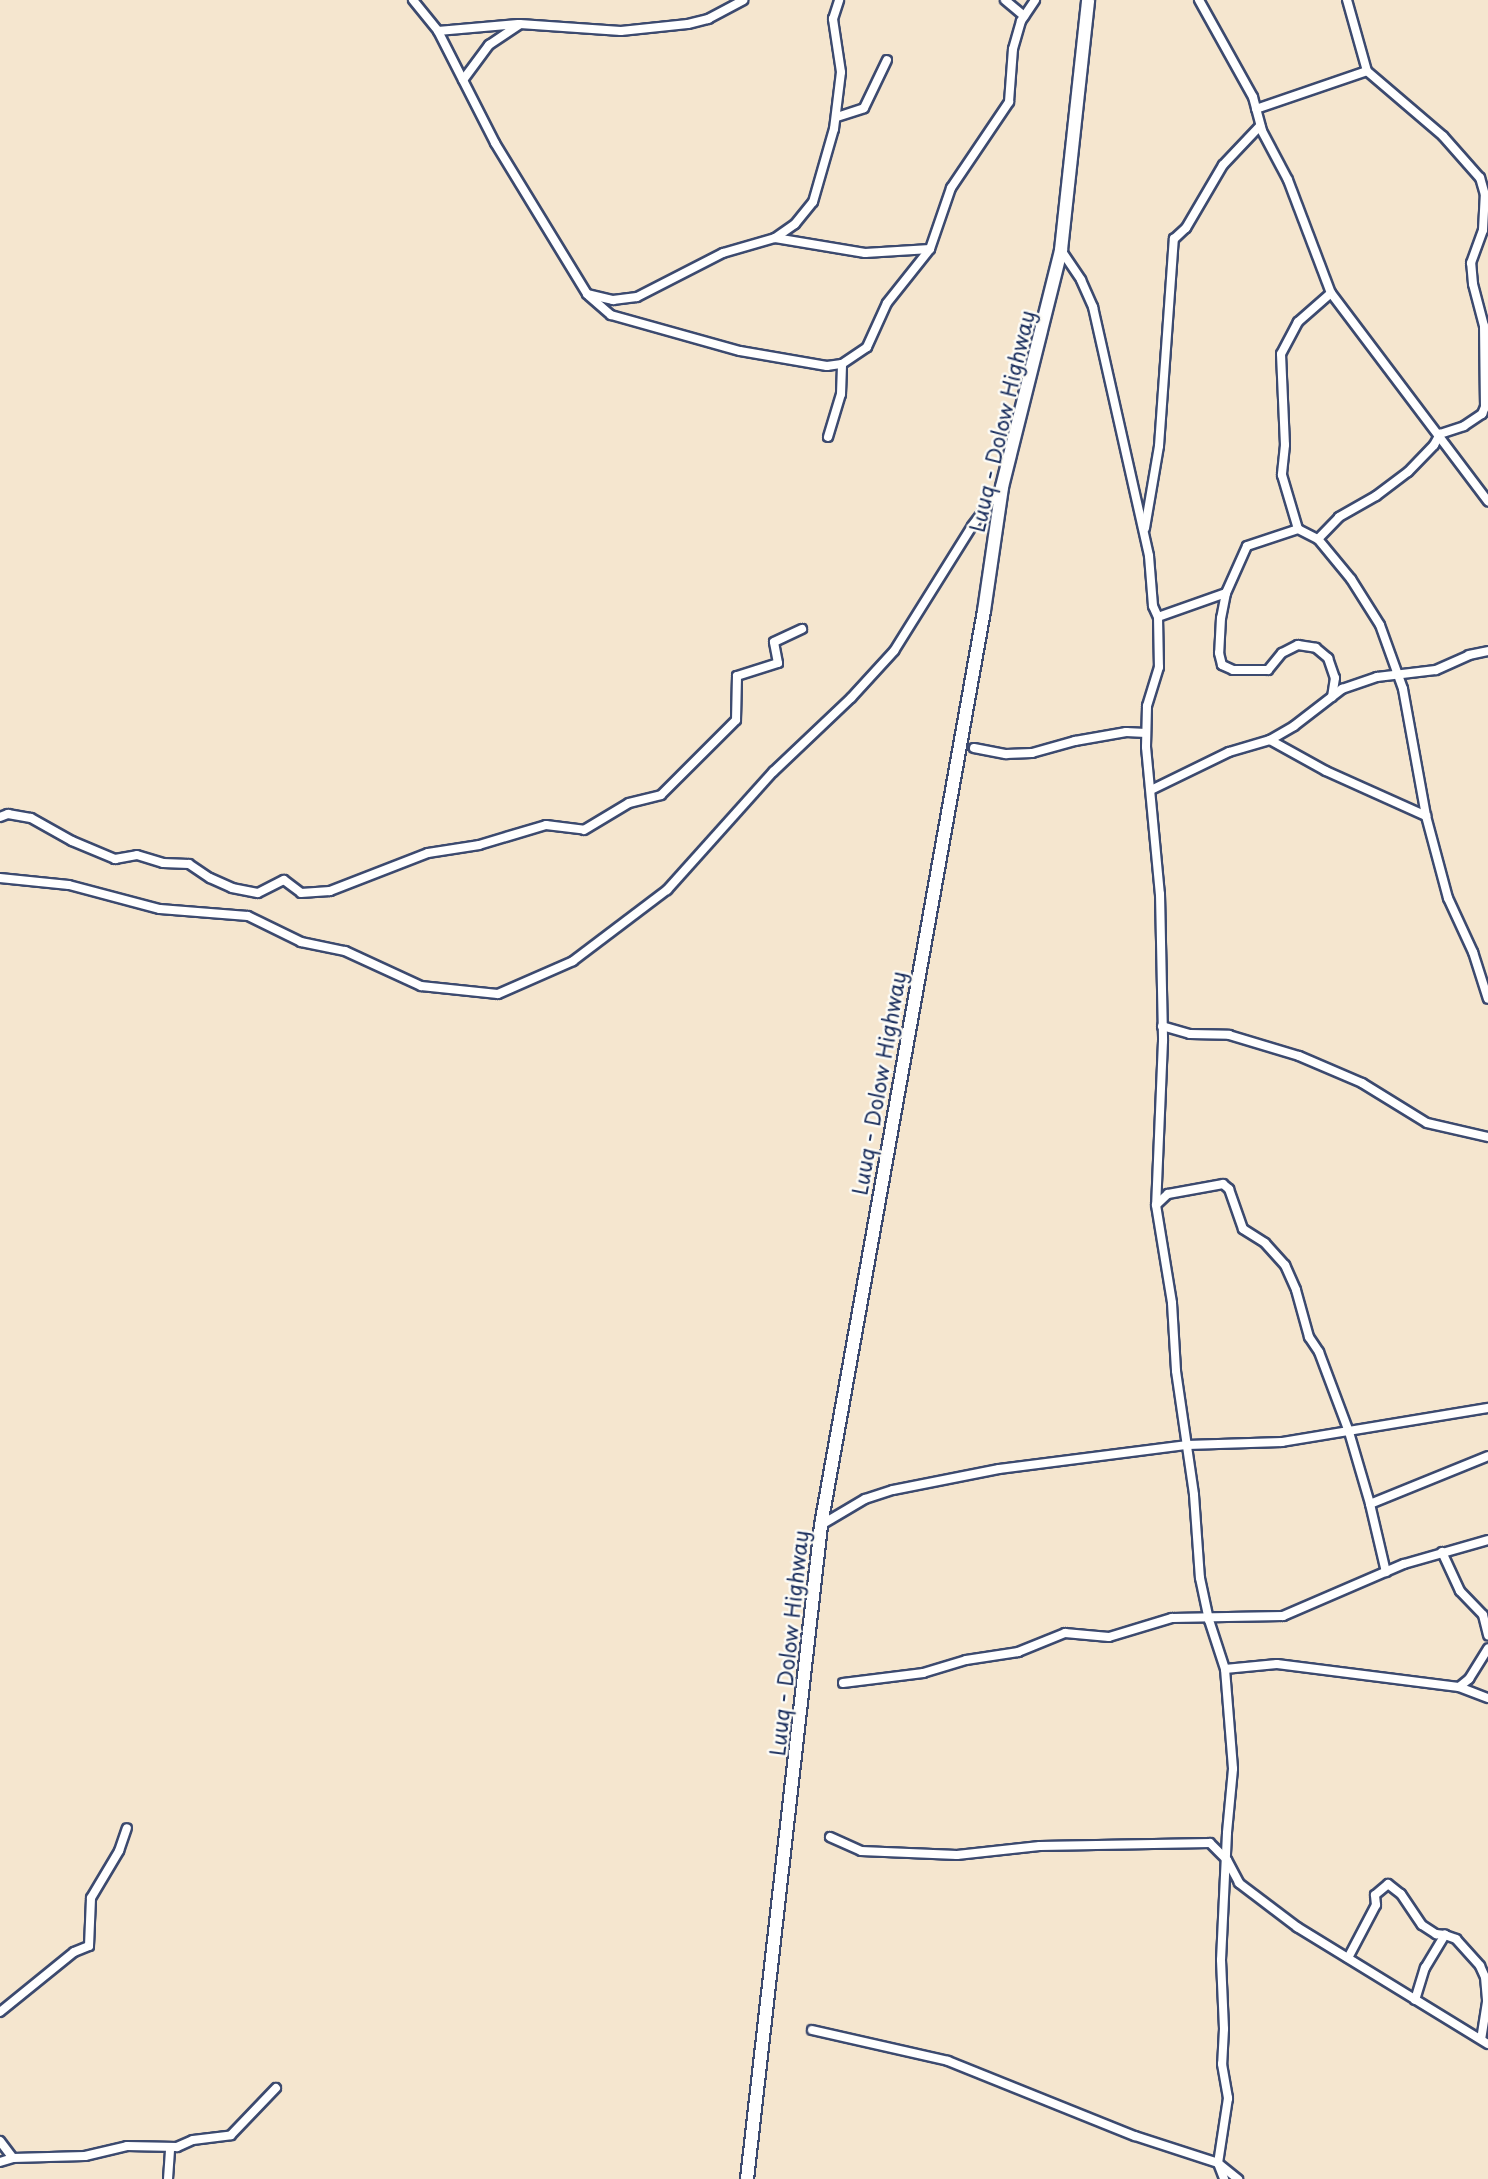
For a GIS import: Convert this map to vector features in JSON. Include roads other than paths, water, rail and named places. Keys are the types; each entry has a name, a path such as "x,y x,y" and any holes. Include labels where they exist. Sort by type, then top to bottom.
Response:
{"main road":[{"name":"Luuq - Dolow Highway","path":"747,2179 821,1525 984,611 1002,487 1061,250 1088,0"}],"street":[{"path":"413,0 438,31 495,143 587,294 611,315 740,351 827,366 842,364 867,347 887,303 930,249 951,188 1009,102 1013,49 1024,16 1035,0"},
{"path":"438,31 520,24 621,31 688,24 708,19 743,0"},
{"path":"587,294 613,300 637,297 723,253 775,237 794,224 813,202 837,117 841,72 833,19 839,0"},
{"path":"1005,0 1024,16"},
{"path":"1199,0 1253,97 1261,126 1288,180 1331,293 1488,501"},
{"path":"1318,539 1339,517 1376,496 1408,472 1434,445 1440,434 1464,426 1482,415 1485,407 1484,326 1473,284 1471,262 1483,230 1485,195 1480,178 1443,136 1367,71 1347,0"},
{"path":"463,80 489,45 520,24"},
{"path":"837,117 864,108 887,60"},
{"path":"1256,109 1367,71"},
{"path":"1144,534 1159,446 1174,239 1186,228 1223,165 1261,126"},
{"path":"775,237 865,253 930,249"},
{"path":"1061,250 1081,280 1093,307 1144,534 1153,606 1158,617 1159,667 1147,706 1146,733 1160,894 1161,1138 1156,1205 1172,1303 1176,1371 1187,1445 1200,1578 1209,1620 1225,1669 1233,1769 1221,1960 1224,2029 1222,2064 1228,2098 1218,2163 1224,2179"},
{"path":"1298,529 1282,475 1285,445 1281,354 1298,322 1331,293"},
{"path":"828,437 841,394 842,364"},
{"path":"0,878 69,885 160,909 248,916 301,942 345,951 421,986 498,994 573,961 667,890 773,772 851,698 894,651 972,526 1002,487"},
{"path":"1332,697 1335,678 1328,658 1316,648 1297,645 1282,653 1268,670 1233,670 1222,665 1219,653 1226,593 1247,546 1298,529 1318,539 1351,579 1380,625 1397,673 1426,816 1448,898 1473,951 1488,999"},
{"path":"1158,617 1226,593"},
{"path":"0,817 8,814 31,818 72,841 116,859 136,855 163,863 189,864 232,888 258,893 284,880 301,893 330,891 428,853 479,845 546,825 584,830 629,803 661,795 736,720 737,676 778,663 774,642 802,629"},
{"path":"1151,790 1229,752 1270,740 1342,689 1397,673 1436,670 1469,655 1488,651"},
{"path":"974,748 1006,754 1032,753 1075,741 1126,732 1146,733"},
{"path":"1270,740 1326,771 1426,816"},
{"path":"1162,1026 1190,1034 1229,1035 1299,1056 1377,1091 1427,1123 1488,1137"},
{"path":"1156,1205 1168,1194 1223,1184 1228,1189 1243,1228 1265,1243 1285,1265 1296,1290 1309,1336 1319,1352 1349,1432 1370,1504 1385,1572"},
{"path":"821,1525 865,1499 893,1490 999,1469 1187,1445 1282,1443 1488,1408"},
{"path":"1370,1504 1488,1456"},
{"path":"843,1683 923,1673 966,1660 1018,1652 1065,1633 1109,1637 1172,1618 1198,1616 1209,1620 1283,1616 1385,1572 1442,1552 1488,1540"},
{"path":"1442,1552 1460,1591 1483,1615 1488,1635"},
{"path":"1459,1687 1469,1679 1488,1649"},
{"path":"1225,1669 1277,1664 1459,1687 1488,1698"},
{"path":"0,2012 74,1952 89,1946 91,1898 119,1851 127,1828"},
{"path":"830,1837 861,1851 957,1854 1040,1846 1210,1843 1227,1860 1239,1883 1297,1927 1415,2000 1485,2041 1486,1973 1456,1939 1436,1934 1422,1925 1401,1894 1388,1884 1375,1895 1376,1905 1363,1924 1348,1958"},
{"path":"1415,2000 1425,1968 1445,1935"},
{"path":"812,2030 948,2061 1135,2136 1218,2163 1238,2179"},
{"path":"0,2162 13,2158 85,2156 127,2146 170,2147 193,2140 231,2135 276,2088"},
{"path":"0,2141 13,2158"},
{"path":"167,2179 170,2147"}]}
